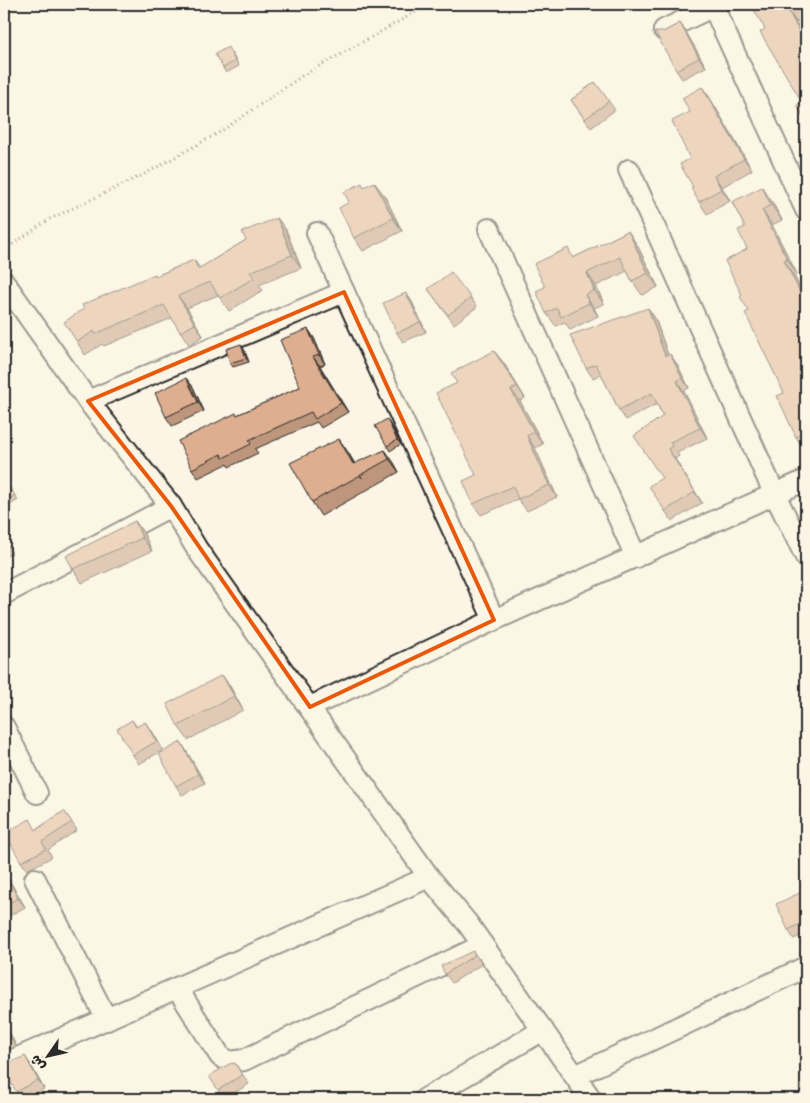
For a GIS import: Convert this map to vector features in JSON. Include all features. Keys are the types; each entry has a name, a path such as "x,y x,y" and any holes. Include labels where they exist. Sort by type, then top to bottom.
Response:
{"street":[{"path":"664,30 715,5 806,210"},
{"path":"629,170 775,495 806,558"},
{"path":"489,229 636,557"},
{"path":"318,233 494,620"},
{"path":"4,282 88,400 171,506 197,548 429,877 483,946 591,1099"},
{"path":"88,400 344,292"},
{"path":"310,707 494,620 806,480"},
{"path":"4,594 171,506"},
{"path":"4,727 37,793"},
{"path":"4,1064 429,877"},
{"path":"35,879 107,1020"},
{"path":"177,988 220,1056 230,1062 244,1060 483,946"},
{"path":"575,1076 806,967"},
{"path":"425,1099 543,1030"}],"path":[{"path":"4,250 50,219 143,175 220,132 302,76 430,4"}],"highlighted area":[{"path":"344,292 494,620 310,707 171,506 88,401"}],"building":[{"path":"758,4 798,4 788,10 801,35 806,32 806,122 797,105 802,102 760,32 765,29 754,10 759,7"},
{"path":"680,23 699,58 676,70 655,32 663,32"},
{"path":"228,47 235,61 223,68 215,54"},
{"path":"595,82 609,101 585,119 571,100"},
{"path":"702,87 744,159 714,176 721,189 699,202 680,164 690,159 672,121 690,112 682,98"},
{"path":"374,182 393,218 354,238 339,208 349,202 344,192 362,183 364,187"},
{"path":"762,187 771,205 762,210 787,259 784,260 806,304 806,353 801,356 806,369 806,438 804,433 796,437 777,396 784,393 745,313 749,311 740,297 742,295 725,261 747,249 738,230 745,227 732,202"},
{"path":"277,218 292,255 250,272 254,278 220,298 210,282 178,296 195,324 180,332 164,305 95,334 94,331 77,342 64,322 84,309 82,305 155,274 156,276 194,260 198,269 246,240 242,232"},
{"path":"628,231 648,273 632,281 620,257 587,273 594,290 585,295 589,303 561,317 557,308 546,313 536,291 545,287 534,264 568,248 573,258"},
{"path":"451,272 471,298 448,315 428,289"},
{"path":"406,293 420,322 397,333 383,303"},
{"path":"648,308 665,356 670,354 682,378 677,381 700,428 670,442 672,446 668,449 695,492 665,511 649,486 662,478 634,436 663,416 652,393 619,410 596,364 586,368 570,335"},
{"path":"308,329 319,355 313,357 341,403 315,419 311,412 249,440 251,444 223,458 221,454 192,469 178,441 236,413 237,415 300,387 280,340"},
{"path":"241,344 246,358 230,363 226,349"},
{"path":"494,351 517,386 511,390 534,432 527,436 549,485 518,499 513,486 473,504 463,481 476,475 436,393 457,383 451,373"},
{"path":"186,378 198,402 166,417 155,393"},
{"path":"387,419 397,440 387,446 375,426"},
{"path":"339,439 353,464 385,450 389,459 312,502 290,463"},
{"path":"4,480 15,495 4,503"},
{"path":"135,521 142,538 73,569 66,556"},
{"path":"222,675 234,696 178,726 167,704"},
{"path":"132,720 136,727 145,722 157,741 133,755 117,729"},
{"path":"181,742 198,774 176,786 159,754"},
{"path":"64,811 72,822 42,842 46,849 21,862 5,833 30,819 36,830"},
{"path":"4,873 18,898 4,906"},
{"path":"806,890 806,921 788,930 776,904"},
{"path":"473,951 475,955 445,974 441,966"},
{"path":"4,1024 10,1037 4,1040"},
{"path":"25,1056 38,1080 16,1092 4,1069 4,1065"},
{"path":"235,1063 242,1075 218,1090 209,1076 229,1064"}]}
